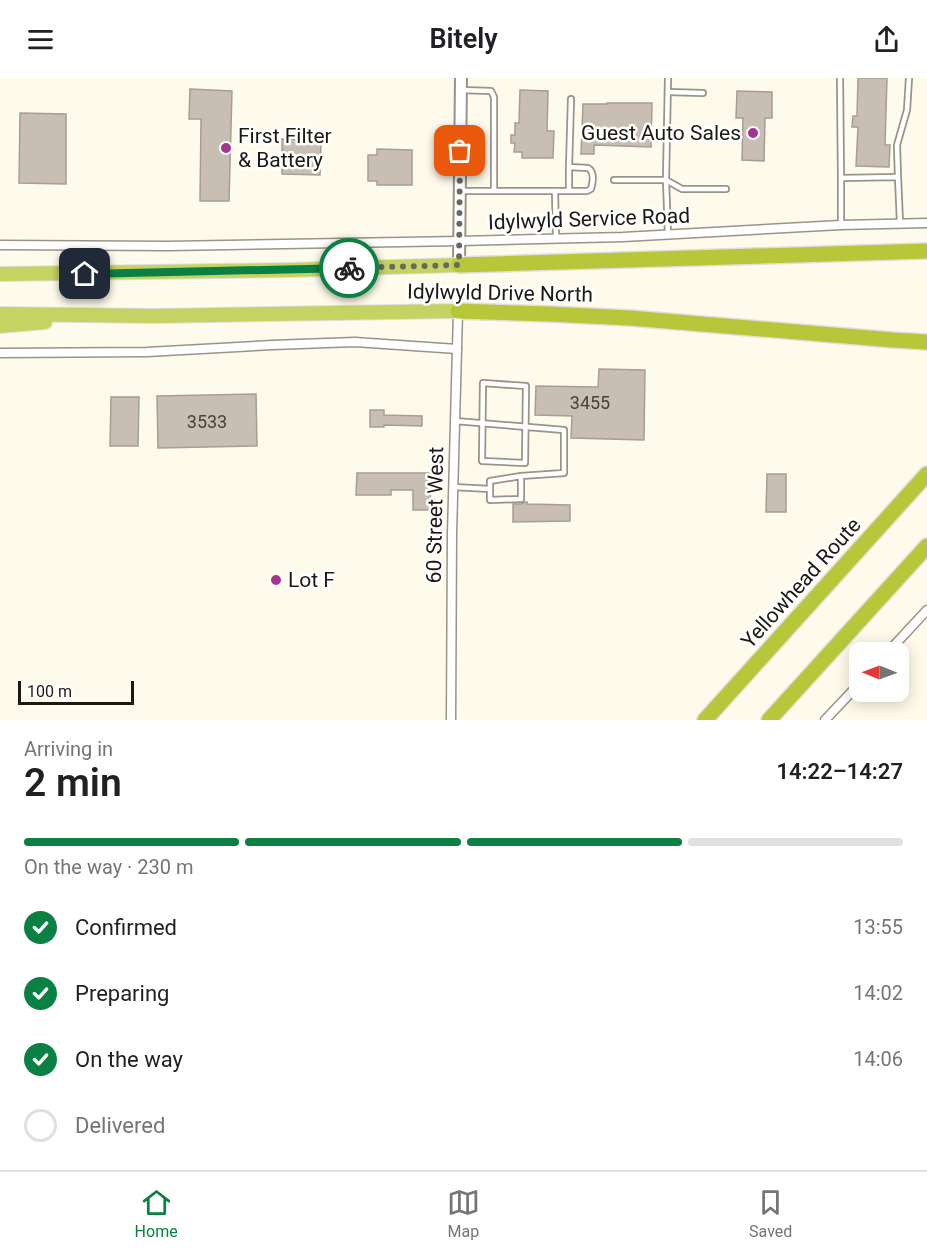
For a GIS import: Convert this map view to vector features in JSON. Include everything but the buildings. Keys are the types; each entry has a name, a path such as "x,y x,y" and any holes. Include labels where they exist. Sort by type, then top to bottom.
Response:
{"highway":[{"name":"Idylwyld Drive North","path":"0,274 278,271 927,251"},
{"name":"Idylwyld Drive North","path":"0,314 155,316 458,311 630,318 927,342"},
{"path":"0,326 155,316"},
{"name":"Yellowhead Route","path":"705,720 927,474"},
{"path":"769,720 927,546"}],"street":[{"path":"459,265 461,78"},
{"name":"Idylwyld Service Road","path":"0,245 168,246 556,239 927,223"},
{"name":"60 Street West","path":"451,720 453,487 458,311"},
{"path":"0,353 157,352 355,342 457,349"},
{"path":"897,642 927,610"},
{"path":"825,720 849,695"}],"lane":[{"path":"668,78 666,180 668,235"},
{"path":"840,78 842,225"},
{"path":"900,223 897,145 907,111 909,78"},
{"path":"461,90 491,92 494,97 494,191"},
{"path":"668,92 703,93"},
{"path":"569,191 571,99"},
{"path":"460,191 587,191 591,189 591,169 569,167"},
{"path":"841,178 898,177"},
{"path":"614,180 666,180 682,189 726,189"},
{"path":"555,191 556,239"},
{"path":"455,421 483,423 526,427 564,430 564,473 524,476 490,481 490,501 521,499 524,476 525,463 526,427 526,386 483,384 483,423 482,461 525,463"},
{"path":"453,487 490,489"}],"way so far":[{"path":"349,268 459,265 460,151"}],"place":[{"name":"Guest Auto Sales","path":"753,133"},
{"name":"First Filter & Battery","path":"226,148"},
{"name":"Lot F","path":"276,580"}],"route":[{"path":"85,274 349,268"}]}
